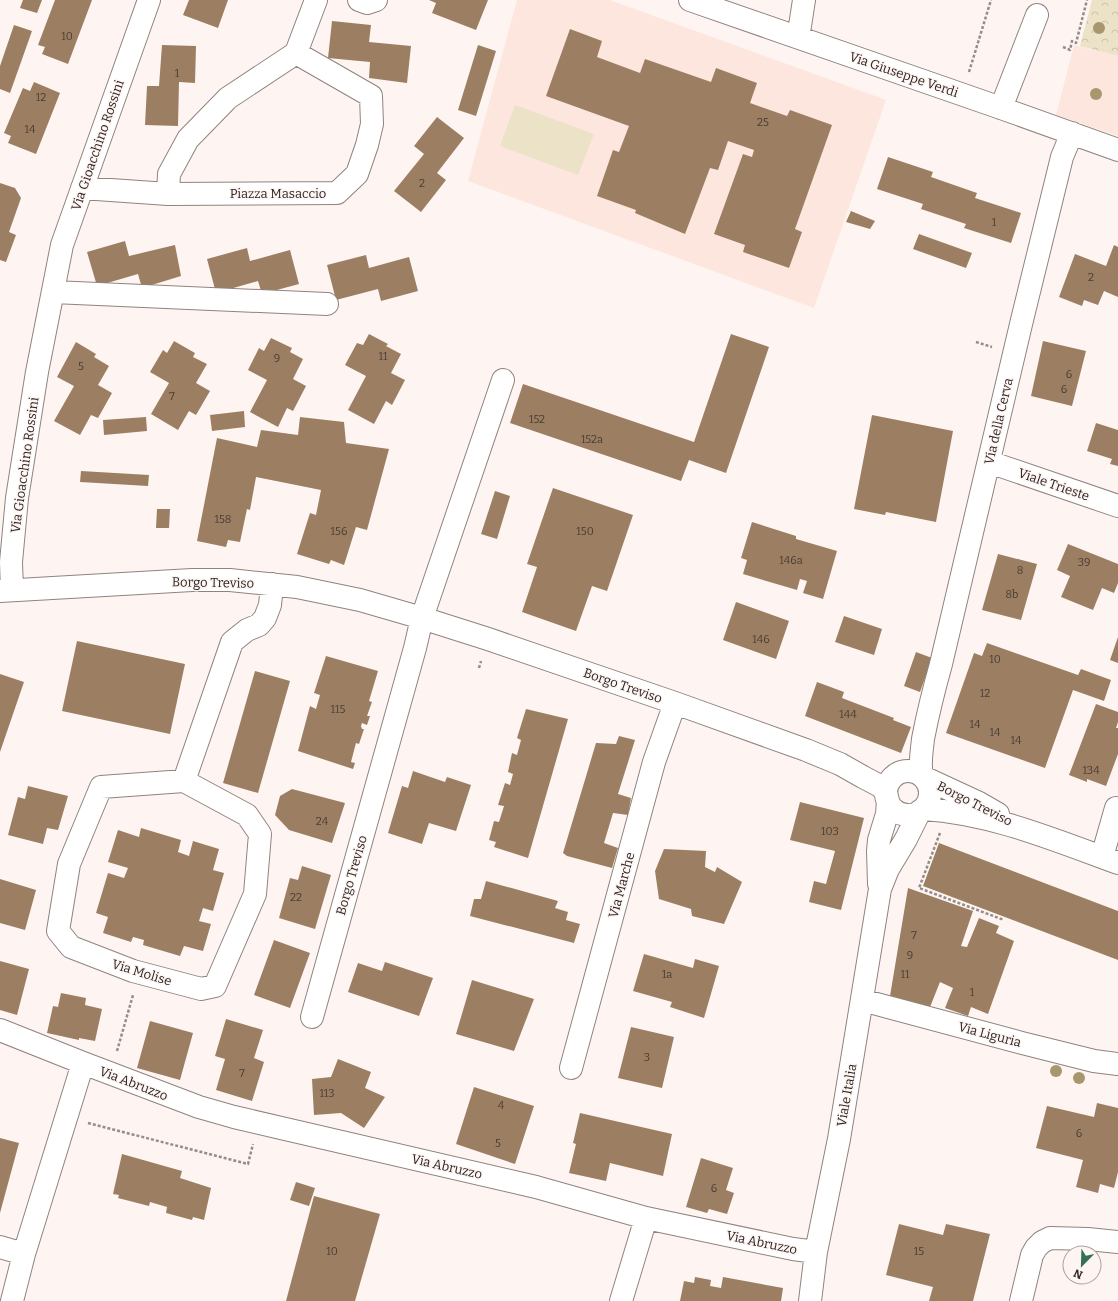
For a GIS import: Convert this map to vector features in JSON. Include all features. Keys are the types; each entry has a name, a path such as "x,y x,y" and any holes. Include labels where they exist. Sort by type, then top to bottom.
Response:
{"street":[{"name":"Via Gioacchino Rossini","path":"6,590 11,562 17,498 37,372 62,245 149,0"},
{"path":"168,194 169,174 188,139 228,98 296,53 316,0"},
{"path":"359,0 366,3 376,0"},
{"name":"Via Giuseppe Verdi","path":"690,0 1002,108 1118,150"},
{"path":"797,37 804,0"},
{"path":"1002,108 1037,15"},
{"name":"Piazza Masaccio","path":"82,188 168,194 337,193 357,174 367,145 372,124 371,96 296,53"},
{"name":"Via della Cerva","path":"924,777 920,769 928,710 1062,157 1072,133"},
{"path":"53,292 327,304"},
{"name":"Borgo Treviso","path":"312,1017 415,648 422,618 503,380"},
{"name":"Viale Trieste","path":"989,462 1118,506"},
{"name":"Borgo Treviso","path":"6,590 192,580 230,580 321,591 360,600 422,618 675,703 823,757 840,764 882,787 887,798"},
{"path":"184,781 232,642 247,630 259,625 265,618 270,605 272,584"},
{"name":"Via Marche","path":"571,1068 654,762 675,703"},
{"name":"Via della Cerva","path":"897,774 916,739 928,710"},
{"name":"Borgo Treviso","path":"823,757 864,765 897,774"},
{"path":"904,771 917,772 924,777 928,784 930,797 922,810 908,815 895,810 887,798 888,784 897,774 904,771"},
{"name":"Borgo Treviso","path":"924,777 978,803 1024,828"},
{"name":"Via Molise","path":"184,781 247,815 260,834 255,894 215,986 201,989 140,973 70,947 58,931 69,864 101,787 184,781"},
{"name":"Viale Italia","path":"810,1301 816,1252 832,1175 880,889 878,851 879,840 887,814 887,798"},
{"path":"1110,860 1117,806"},
{"name":"Borgo Treviso","path":"922,810 958,812 1024,828 1110,860"},
{"name":"Viale Italia","path":"880,889 888,869 922,810"},
{"name":"Via Liguria","path":"862,1000 1094,1061 1118,1064"},
{"name":"Via Abruzzo","path":"0,1030 110,1074 199,1107 234,1117 536,1187 646,1218 816,1252"},
{"name":"Via Abruzzo","path":"12,1301 24,1254 83,1063"},
{"path":"621,1301 646,1218"},
{"path":"1020,1301 1032,1256 1036,1248 1042,1242 1050,1238 1088,1239 1118,1242"},
{"path":"0,1247 24,1254"}],"path":[{"path":"967,79 991,0"},
{"path":"1063,47 1070,50 1072,41 1076,43 1087,0"},
{"path":"976,342 996,348"},
{"path":"941,831 919,888 1004,920"},
{"path":"110,1074 140,973"},
{"path":"88,1123 248,1164 254,1141"}],"shaded area":[{"path":"517,0 610,0 886,100 814,308 468,181"},
{"path":"1074,45 1118,56 1118,136 1056,115"}],"green space":[{"path":"1092,0 1118,0 1118,56 1080,46"},
{"path":"515,105 594,134 578,175 500,146"}],"building":[{"path":"23,0 42,0 37,13 20,8"},
{"path":"55,0 92,0 68,64 42,54 45,47 38,45"},
{"path":"189,0 228,0 218,28 183,15"},
{"path":"429,0 488,0 476,30 432,13 436,3"},
{"path":"332,21 371,25 369,42 411,46 407,83 369,78 370,62 328,58"},
{"path":"14,25 32,31 10,93 0,89 0,66"},
{"path":"570,29 602,41 597,57 640,73 645,59 711,82 716,68 757,83 750,103 787,116 790,110 832,125 795,229 802,232 789,268 743,252 745,245 714,234 743,154 752,157 754,150 728,141 718,170 710,168 685,234 635,213 636,210 597,196 613,150 619,152 629,126 546,96"},
{"path":"162,45 196,46 195,83 179,82 178,126 145,125 147,86 159,86"},
{"path":"478,45 496,51 476,116 458,110"},
{"path":"34,82 60,93 36,154 8,143 11,136 4,133 23,88 30,91"},
{"path":"437,117 464,138 437,173 446,180 421,212 394,191 424,154 414,146"},
{"path":"888,157 933,172 931,177 977,193 975,198 1021,213 1011,243 964,228 966,224 921,209 923,204 877,189"},
{"path":"0,183 15,188 21,198 9,232 16,235 6,262 0,260"},
{"path":"851,211 875,221 870,229 846,222"},
{"path":"919,234 972,253 966,268 913,249"},
{"path":"125,241 129,256 175,245 181,276 142,288 138,274 97,286 87,252"},
{"path":"1114,245 1118,247 1118,297 1104,291 1098,305 1084,300 1082,306 1059,297 1075,254 1106,266"},
{"path":"247,248 250,261 290,250 299,284 262,294 258,281 216,293 207,259"},
{"path":"366,255 369,268 409,257 418,291 381,301 378,289 336,300 327,265"},
{"path":"369,334 388,344 386,346 401,354 391,373 405,380 392,405 386,401 374,424 348,410 366,376 345,365 357,343 363,345"},
{"path":"731,334 769,347 726,473 689,460 681,481 510,423 523,384 694,442"},
{"path":"271,338 292,348 290,352 303,359 293,379 306,386 293,411 287,408 278,427 250,412 267,380 248,370 259,348 264,351"},
{"path":"174,341 195,353 193,357 207,364 196,383 210,391 196,415 189,411 178,430 151,414 169,383 150,372 163,350 167,353"},
{"path":"1043,341 1086,351 1072,406 1031,396"},
{"path":"76,342 96,354 94,357 109,366 98,385 112,393 98,418 91,415 80,435 54,421 74,386 57,377"},
{"path":"244,411 245,427 212,431 210,415"},
{"path":"872,415 953,431 936,522 886,512 885,515 854,509"},
{"path":"146,417 147,431 104,435 103,420"},
{"path":"300,417 344,422 346,443 389,449 367,530 356,527 344,565 331,560 329,564 297,554 310,513 316,515 321,490 256,477 250,510 247,509 240,542 228,540 226,547 197,541 217,438 257,447 261,430 298,435"},
{"path":"1096,423 1118,430 1118,466 1110,464 1112,459 1087,451"},
{"path":"81,471 149,475 148,486 80,482"},
{"path":"553,488 633,515 607,591 592,586 576,631 522,612 537,567 527,564"},
{"path":"495,491 510,496 497,539 481,534"},
{"path":"157,509 170,509 169,528 156,528"},
{"path":"752,522 796,536 796,539 837,551 823,599 803,593 807,581 800,579 797,590 743,574 747,560 741,558"},
{"path":"1068,544 1118,564 1118,583 1114,593 1102,588 1093,610 1061,597 1070,576 1057,570"},
{"path":"998,554 1037,564 1021,620 982,610"},
{"path":"736,602 789,621 776,659 723,640"},
{"path":"844,616 882,629 874,655 835,642"},
{"path":"1118,637 1118,663 1110,660"},
{"path":"77,641 185,664 170,734 62,711"},
{"path":"987,643 1078,675 1081,669 1111,680 1104,701 1073,690 1045,768 946,733 974,653 982,656"},
{"path":"916,652 932,658 920,692 904,686"},
{"path":"326,656 378,671 369,701 372,702 367,716 370,716 367,725 362,723 362,729 364,729 359,744 356,743 351,762 355,763 353,769 298,751 310,706 316,709 320,695 314,693"},
{"path":"255,671 290,681 258,793 223,783"},
{"path":"0,674 24,682 0,752"},
{"path":"817,682 844,692 842,698 894,718 893,720 911,727 901,753 805,716"},
{"path":"1096,704 1118,712 1118,722 1116,728 1118,728 1118,754 1106,786 1087,779 1087,782 1069,775"},
{"path":"526,709 568,719 528,858 494,847 496,842 489,840 494,821 499,822 504,806 498,805 505,783 510,785 513,774 508,772 512,753 517,755 521,740 517,738"},
{"path":"619,736 635,740 618,794 631,798 628,815 613,813 604,843 618,848 612,868 567,856 563,853 596,743 616,744"},
{"path":"413,771 445,782 447,777 471,785 456,831 429,823 422,844 388,833 402,786 408,788"},
{"path":"28,786 68,796 58,830 47,828 43,844 8,835 18,797 25,799"},
{"path":"292,789 345,803 332,843 289,830 275,815 280,796"},
{"path":"800,802 864,818 841,910 809,902 814,881 826,884 835,851 790,840"},
{"path":"141,828 181,840 178,852 189,856 193,841 219,849 213,870 224,873 213,911 203,908 199,921 211,924 203,951 184,946 180,956 143,945 144,940 133,937 131,942 103,933 108,917 96,913 108,873 124,878 128,868 108,862 118,830 139,837"},
{"path":"939,843 1118,911 1118,960 923,886"},
{"path":"664,849 706,851 705,867 715,872 717,867 742,882 724,924 692,916 691,909 659,899 655,871"},
{"path":"302,866 331,875 315,929 279,918 290,878 298,880"},
{"path":"0,879 36,890 25,930 0,923"},
{"path":"486,881 558,901 555,908 568,912 566,920 580,924 574,943 470,916 474,899 481,899"},
{"path":"908,888 973,911 961,946 967,947 979,918 999,926 996,933 1014,941 988,1014 971,1007 968,1016 945,1008 953,988 940,982 930,1007 890,996"},
{"path":"274,940 310,953 290,1008 254,995"},
{"path":"644,954 693,968 695,959 719,966 704,1018 670,1007 672,1002 633,991"},
{"path":"0,961 29,969 17,1015 0,1010"},
{"path":"385,962 433,978 419,1016 348,992 358,963 382,971"},
{"path":"472,980 534,999 514,1051 456,1034"},
{"path":"61,993 86,998 85,1005 102,1009 95,1041 79,1038 79,1040 47,1033 53,1006 58,1007"},
{"path":"226,1019 263,1030 254,1058 264,1062 252,1101 216,1090 225,1059 215,1056"},
{"path":"150,1021 193,1033 180,1080 137,1068"},
{"path":"631,1027 674,1037 662,1088 618,1078"},
{"path":"338,1059 371,1072 365,1088 385,1097 364,1128 341,1113 314,1115 312,1079 331,1077"},
{"path":"474,1087 534,1106 515,1164 456,1144"},
{"path":"1097,1103 1118,1108 1118,1172 1114,1188 1100,1184 1098,1193 1076,1187 1083,1160 1036,1148 1047,1106 1094,1117"},
{"path":"580,1113 672,1134 663,1176 610,1163 606,1181 569,1173 576,1144 573,1143"},
{"path":"0,1138 19,1143 0,1213"},
{"path":"122,1154 182,1171 180,1178 211,1188 204,1220 193,1217 192,1220 166,1213 167,1207 150,1202 149,1206 118,1198 119,1195 113,1194"},
{"path":"701,1158 733,1168 726,1190 734,1193 727,1214 709,1209 707,1213 686,1207"},
{"path":"296,1182 315,1188 309,1206 290,1200"},
{"path":"314,1196 380,1214 355,1301 286,1301"},
{"path":"899,1224 943,1235 946,1224 990,1234 973,1301 929,1301 933,1287 886,1275"},
{"path":"695,1277 711,1280 710,1286 721,1288 723,1277 783,1288 781,1301 680,1301 684,1281 694,1283"}]}
